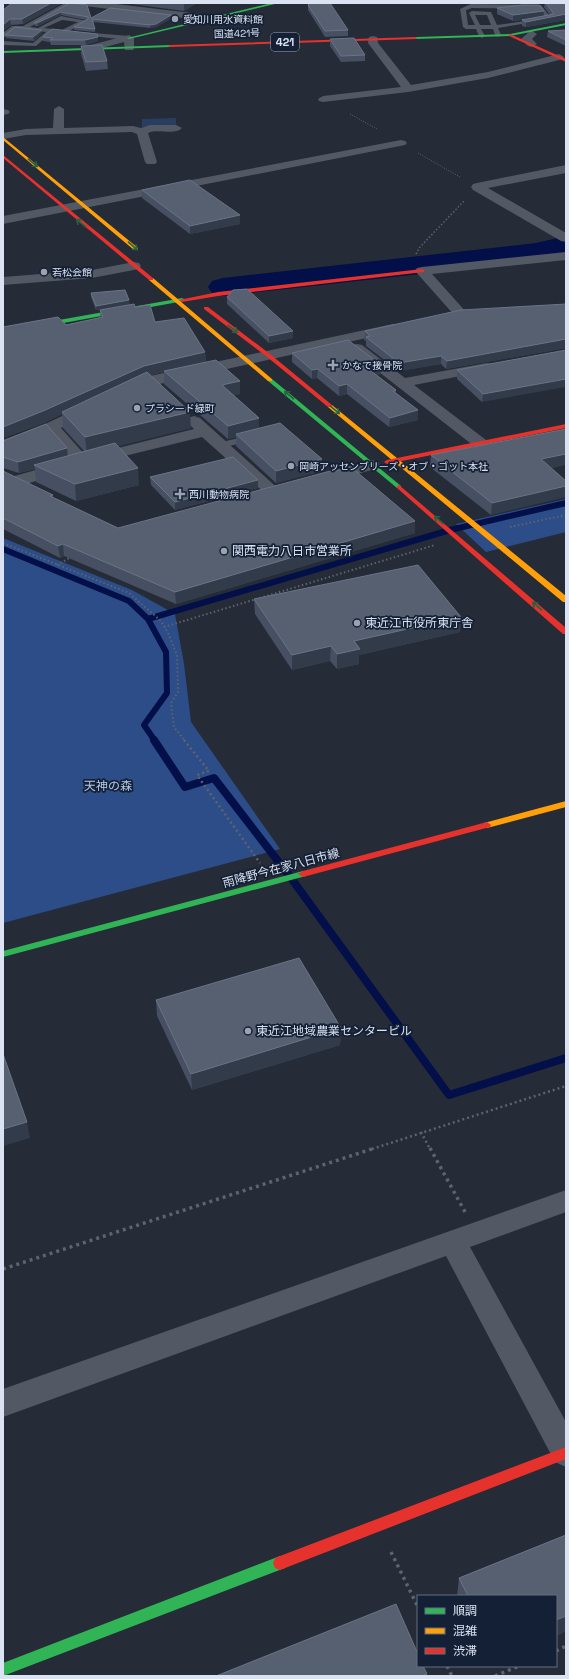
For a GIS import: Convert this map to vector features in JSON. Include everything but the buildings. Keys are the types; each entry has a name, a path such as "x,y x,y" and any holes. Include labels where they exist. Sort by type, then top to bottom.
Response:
{"main road":[{"path":"129,43 208,18 277,3"},
{"name":"国道421号","path":"129,43 373,39 496,31 510,35 566,26"},
{"path":"510,35 532,39 566,32"},
{"path":"532,39 563,59"},
{"path":"3,52 32,48 87,49"},
{"path":"3,137 85,205 144,257"},
{"path":"3,156 64,209 450,530 566,632"},
{"path":"3,332 192,298 422,271"},
{"path":"180,288 268,355 566,600"},
{"path":"372,466 566,426"},
{"name":"雨降野今在家八日市線","path":"3,954 566,804"},
{"path":"4,1666 566,1452"}],"street":[{"path":"85,3 114,5 208,18"},
{"path":"150,11 165,3"},
{"path":"373,39 373,43 408,89"},
{"path":"87,49 129,43"},
{"path":"323,99 408,89 488,75 563,59"},
{"path":"58,131 59,110"},
{"path":"3,137 26,132 133,129 142,132 150,128 176,128"},
{"path":"142,132 151,162"},
{"path":"3,220 401,143"},
{"path":"477,187 566,169"},
{"path":"477,187 566,238"},
{"path":"422,271 566,256"},
{"path":"3,280 92,274 134,266"},
{"path":"422,271 460,314"},
{"path":"445,317 475,313"},
{"path":"115,397 150,380 406,325"},
{"path":"345,339 480,443"},
{"path":"401,383 503,364"},
{"path":"150,380 167,396"},
{"path":"3,446 52,427 101,404"},
{"path":"183,411 274,492"},
{"path":"52,427 82,462"},
{"path":"10,478 82,462 205,431"},
{"path":"312,482 372,466"},
{"path":"10,478 37,491"},
{"path":"3,1403 464,1236 566,1201"},
{"path":"464,1236 566,1452"}],"lane":[{"path":"24,28 69,3"},
{"path":"471,6 541,7 549,19 496,31 489,13 472,13 480,32 466,27 463,9 471,6"},
{"path":"39,29 61,18 84,21 64,31"},
{"path":"3,36 14,27 64,31 129,43"},
{"path":"3,43 32,48 51,30"},
{"path":"221,445 257,436"}],"path":[{"path":"323,99 477,187 420,248 413,260"},
{"path":"505,528 566,515"},
{"path":"3,543 129,593 152,611 164,627 177,656 178,692 171,703 174,727 209,771 197,775 263,867"},
{"path":"164,627 442,543"},
{"path":"57,565 77,553"},
{"path":"3,1269 566,1086"},
{"path":"421,1132 464,1236"},
{"path":"377,1525 417,1605"},
{"path":"557,1650 566,1646"},
{"path":"448,1667 452,1676"},
{"path":"495,1676 517,1667"}],"shaded area":[{"path":"176,118 176,126 142,127 142,119"}],"green space":[{"path":"566,499 566,532 486,552 456,524"},
{"name":"天神の森","path":"3,538 132,590 175,614 184,664 191,722 280,849 3,923"}],"waterway":[{"path":"223,287 536,252 566,245"},
{"path":"148,619 450,530 566,503"},
{"path":"3,549 129,601 148,619"},
{"path":"148,619 166,652 167,693 144,725 155,741"},
{"path":"154,740 185,787 214,778 291,878 449,1095 566,1058"}],"traffic: fast":[{"path":"129,38 277,3"},
{"path":"416,38 510,35 566,24"},
{"path":"3,52 170,46"},
{"path":"3,332 182,300"},
{"path":"270,380 399,487"},
{"path":"3,954 303,874"},
{"path":"3,1670 280,1563"}],"traffic: slow":[{"path":"3,138 136,249"},
{"path":"151,279 270,380"},
{"path":"330,406 566,600"},
{"path":"487,825 566,804"}],"traffic: jam":[{"path":"510,35 566,61"},
{"path":"170,46 416,38"},
{"path":"3,156 151,279"},
{"path":"182,300 218,294 422,271"},
{"path":"206,308 268,355 330,406"},
{"path":"387,462 566,426"},
{"path":"399,487 566,632"},
{"path":"303,874 487,825"},
{"path":"280,1563 566,1453"}],"place":[{"name":"愛知川用水資料館","path":"175,19"},
{"name":"若松会館","path":"44,272"},
{"name":"かなで接骨院","path":"333,365"},
{"name":"プラシード緑町","path":"137,408"},
{"name":"岡崎アッセンブリーズ・オブ・ゴット本社","path":"291,466"},
{"name":"西川動物病院","path":"180,494"},
{"name":"関西電力八日市営業所","path":"224,551"},
{"name":"東近江市役所東庁舎","path":"357,623"},
{"name":"東近江地域農業センタービル","path":"248,1031"}]}
